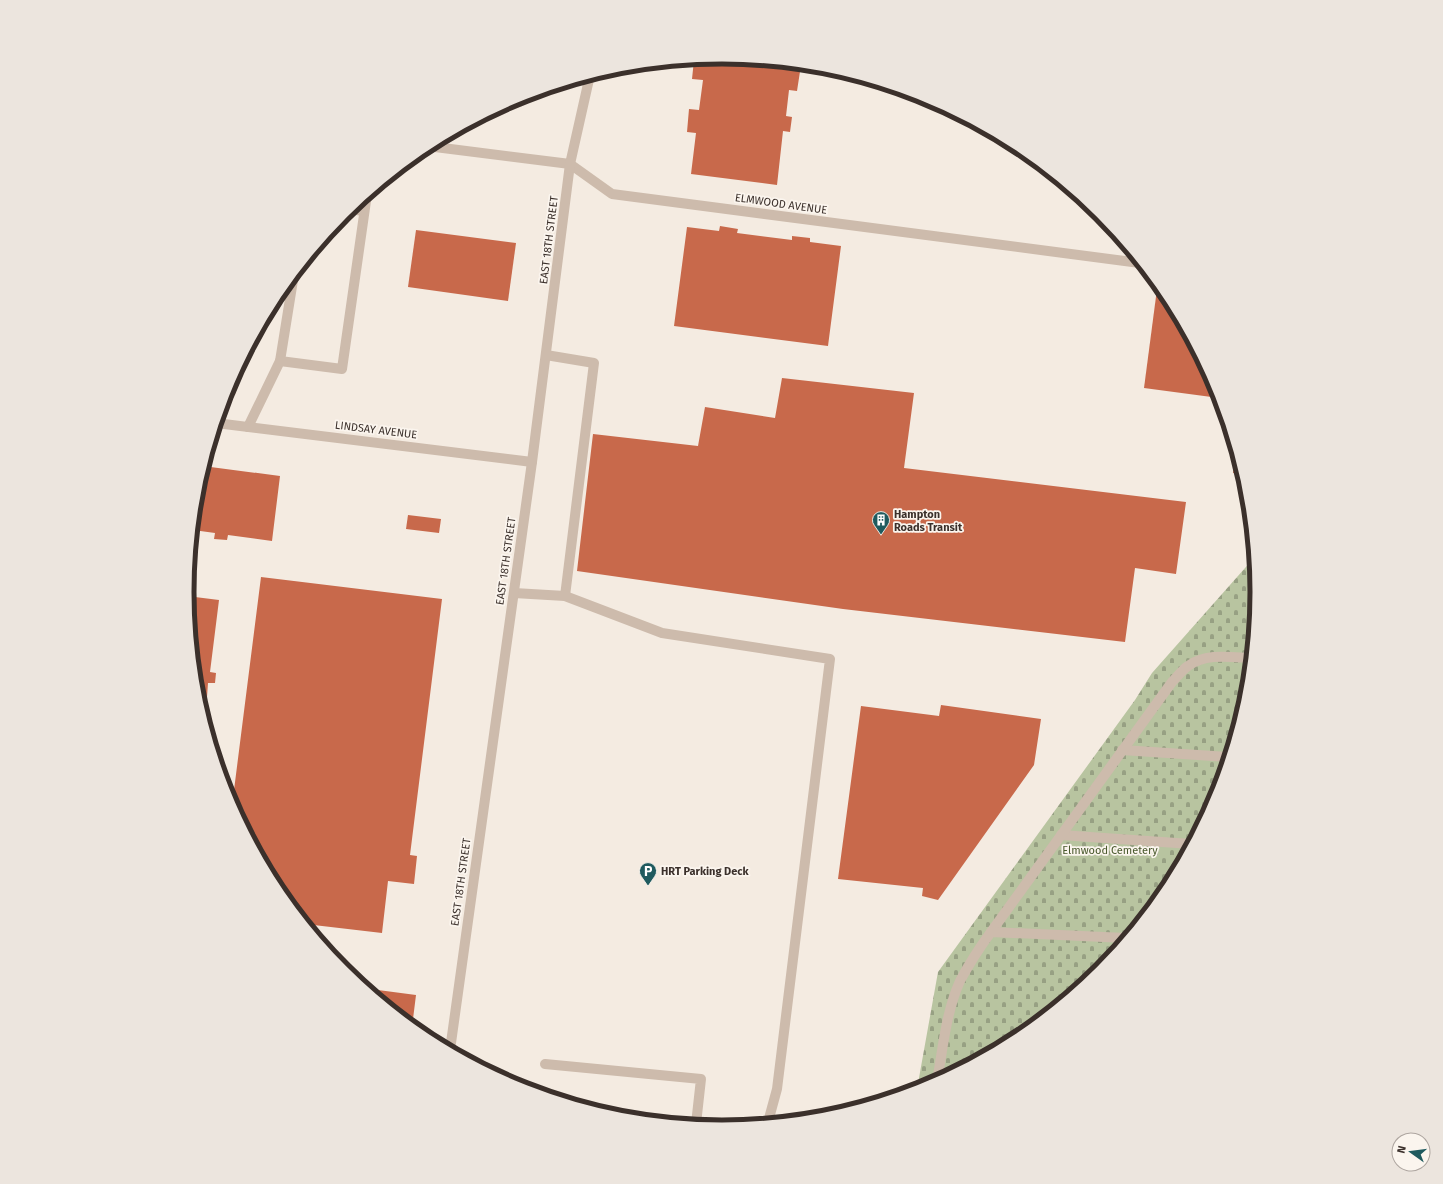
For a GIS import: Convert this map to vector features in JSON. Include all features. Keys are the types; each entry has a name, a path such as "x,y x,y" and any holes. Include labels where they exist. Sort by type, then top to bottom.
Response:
{"street":[{"name":"EAST 18TH STREET","path":"451,1045 532,462 570,164 589,81"},
{"name":"ELMWOOD AVENUE","path":"437,147 570,164 612,194 1133,262"},
{"path":"280,361 342,369 366,202"},
{"path":"357,210 364,211"},
{"path":"248,427 280,361 292,285"},
{"path":"546,355 594,363 565,596"},
{"name":"LINDSAY AVENUE","path":"221,424 532,462"},
{"path":"514,592 565,596 662,633 830,659 777,1089 769,1117"},
{"path":"938,1074 949,1014 960,982 981,945 1172,682 1188,666 1204,658 1245,658"},
{"path":"1122,750 1223,757"},
{"path":"1060,835 1186,844"},
{"path":"991,932 1120,938"},
{"path":"545,1064 701,1079 697,1119"}],"green space":[{"name":"Elmwood Cemetery","path":"1248,564 1250,592 1245,661 1232,729 1209,794 1195,826 1161,885 1118,940 1095,965 1070,989 1043,1011 1015,1031 985,1049 955,1066 918,1082 938,972 1135,700 1152,673"}],"building":[{"path":"693,65 756,65 800,70 797,91 789,90 786,116 792,117 790,132 783,131 777,185 691,174 696,133 687,132 689,109 699,110 703,80 692,79"},
{"path":"720,226 738,229 737,233 792,240 792,236 810,238 810,242 841,246 828,346 674,326 687,227 719,231"},
{"path":"416,230 516,243 508,301 408,287"},
{"path":"1156,293 1179,328 1195,358 1212,397 1144,388"},
{"name":"Hampton Roads Transit","path":"782,378 914,393 904,468 1186,502 1176,574 1135,568 1125,642 843,609 577,571 593,434 698,446 705,407 775,418"},
{"path":"236,385 235,395 232,394"},
{"path":"1234,465 1236,473 1233,473"},
{"path":"209,467 280,476 272,541 228,535 227,540 214,539 215,533 197,531"},
{"path":"408,515 441,519 439,533 406,529"},
{"path":"261,577 442,599 410,855 417,856 414,884 388,881 382,933 313,925 282,885 264,856 248,826 234,793"},
{"path":"194,597 219,600 210,672 216,673 215,683 208,683 207,697 204,697 198,661"},
{"path":"941,705 1041,719 1034,765 938,900 922,896 923,888 838,879 861,706 939,716"},
{"path":"378,990 416,995 413,1020 400,1011 378,993"}],"place":[{"name":"Hampton Roads Transit","path":"881,535"},
{"name":"HRT Parking Deck","path":"648,886"}]}
